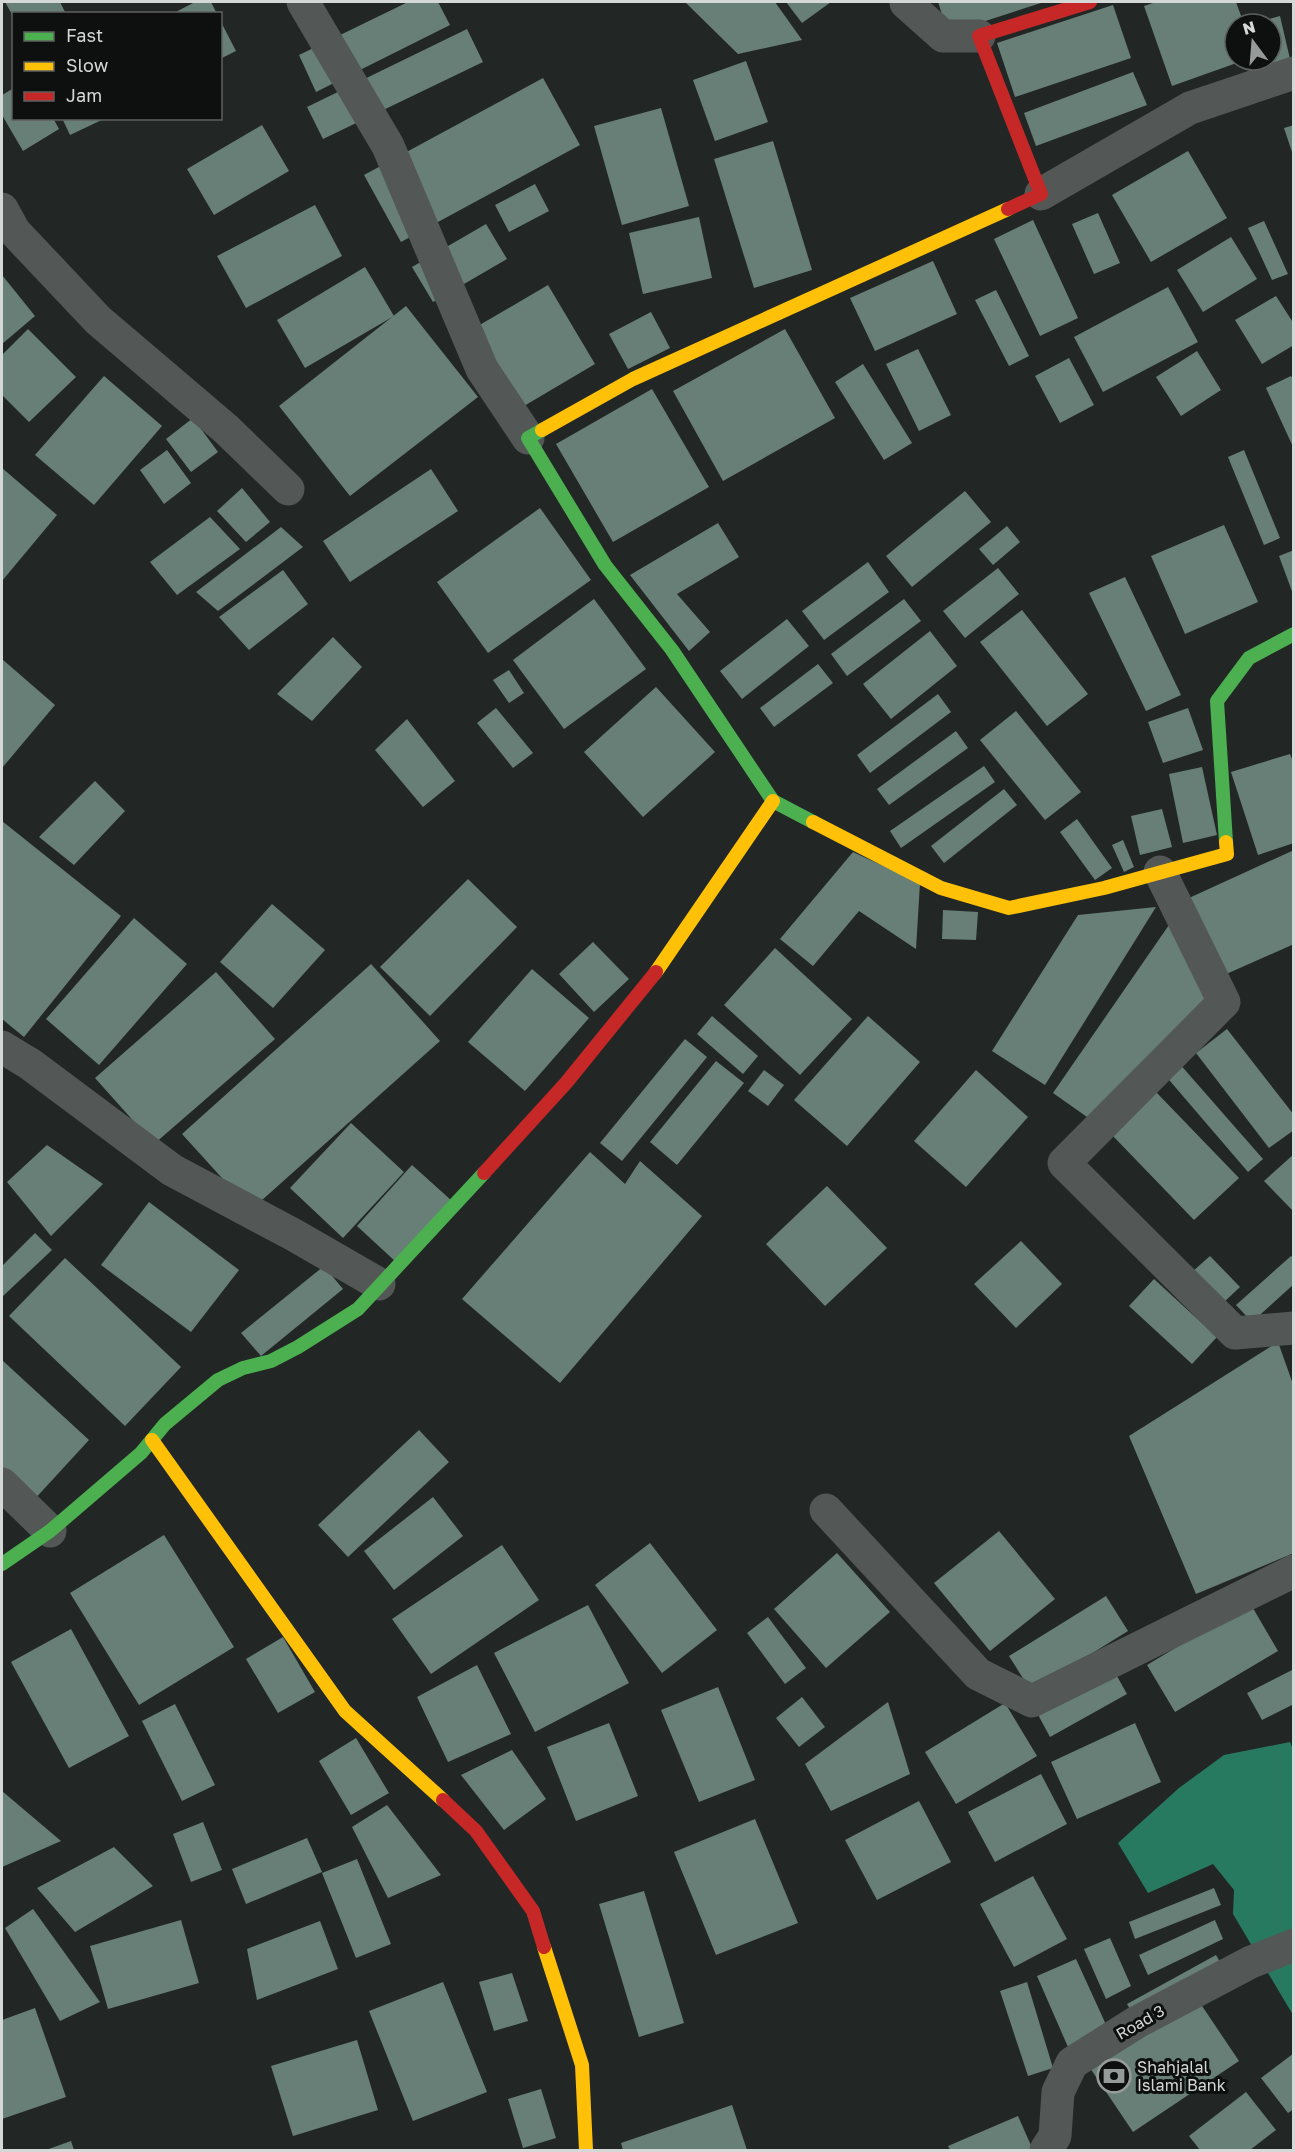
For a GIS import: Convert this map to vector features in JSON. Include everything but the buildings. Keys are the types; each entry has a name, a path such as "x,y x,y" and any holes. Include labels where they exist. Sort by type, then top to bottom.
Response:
{"street":[{"path":"303,2 388,146 482,369 528,438 605,565 672,650 773,801 941,888 1009,909 1104,888 1227,854 1217,701 1249,658 1293,634"},
{"path":"906,3 943,36 979,36 1090,2"},
{"path":"979,36 1041,194"},
{"path":"528,438 633,379 1041,194 1190,108 1293,73"},
{"path":"2,209 14,231 99,320 226,429 288,489"},
{"path":"2,1564 50,1531 141,1454 184,1407 219,1380 243,1368 271,1361 298,1347 358,1309 573,1074 665,961 773,801"},
{"path":"1160,872 1224,1002 1064,1162 1236,1333 1293,1329"},
{"path":"2,1047 30,1065 172,1170 294,1235 379,1284"},
{"path":"152,1440 345,1711 476,1832 533,1911 582,2065 586,2151"},
{"path":"2,1484 50,1531"},
{"path":"826,1510 978,1674 1032,1701 1293,1571"},
{"name":"Road 3","path":"1046,2151 1055,2136 1058,2092 1072,2063 1137,2022 1251,1962 1293,1945"}],"shaded area":[{"path":"1290,1742 1294,1752 1293,2015 1233,1914 1234,1890 1213,1864 1148,1893 1118,1843 1179,1788 1224,1755"}],"traffic: fast":[{"path":"542,430 528,438 605,565 672,650 773,801 813,822"},
{"path":"1226,842 1217,701 1249,658 1294,634"},
{"path":"2,1564 50,1531 141,1453 165,1424 218,1380 243,1368 271,1361 298,1347 358,1309 484,1173"}],"traffic: slow":[{"path":"542,430 633,379 1008,209"},
{"path":"656,972 773,801"},
{"path":"813,822 941,888 1009,908 1104,888 1227,854 1226,842"},
{"path":"152,1440 345,1711 443,1800"},
{"path":"544,1947 582,2065 586,2150"}],"traffic: jam":[{"path":"1008,209 1041,194 979,36 1090,2"},
{"path":"484,1173 566,1083 656,972"},
{"path":"443,1800 476,1831 533,1911 544,1947"}],"place":[{"name":"Shahjalal Islami Bank","path":"1114,2076"}]}
